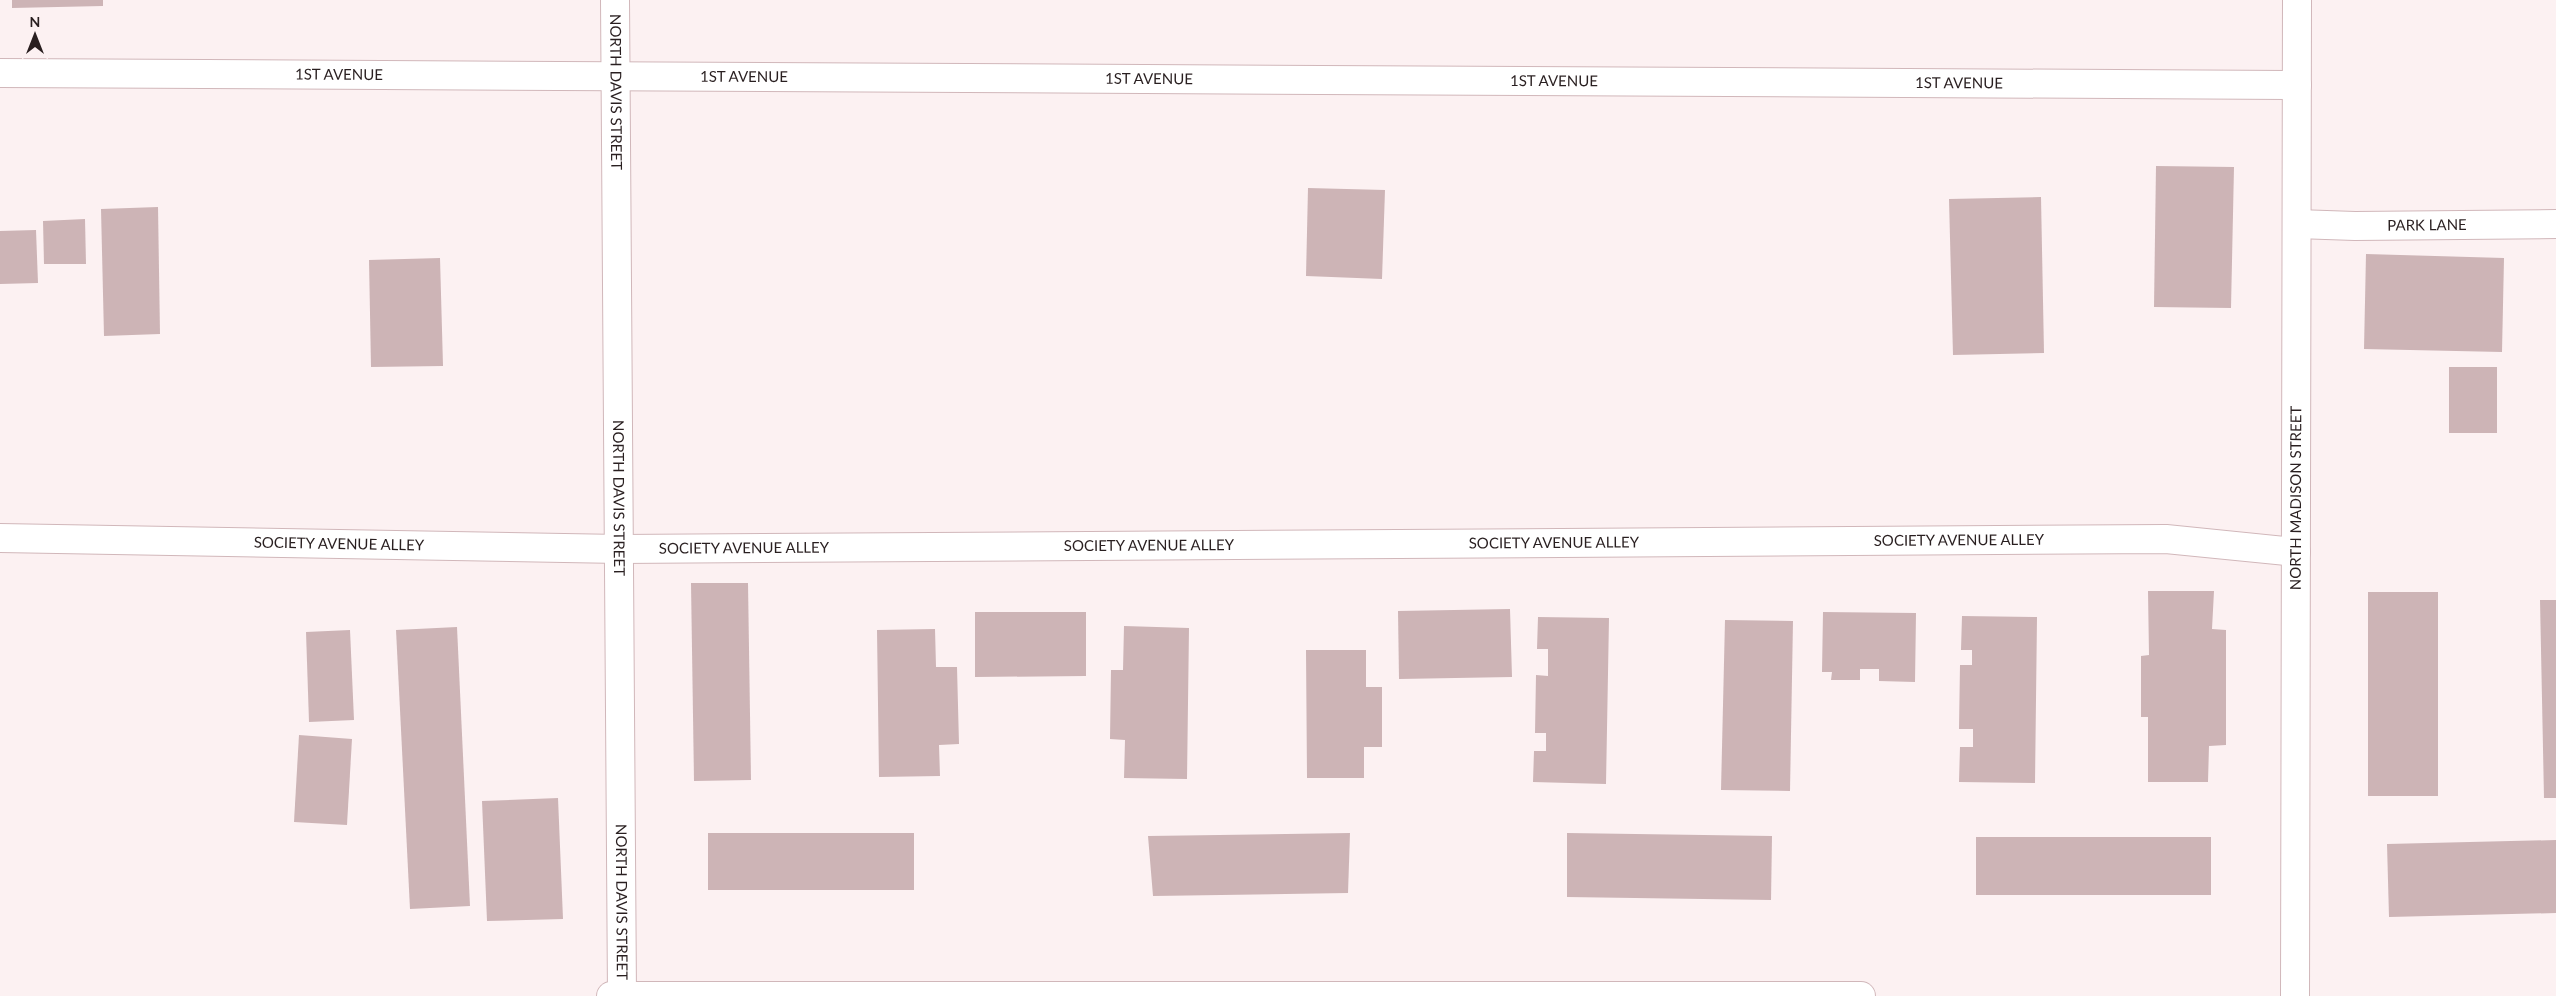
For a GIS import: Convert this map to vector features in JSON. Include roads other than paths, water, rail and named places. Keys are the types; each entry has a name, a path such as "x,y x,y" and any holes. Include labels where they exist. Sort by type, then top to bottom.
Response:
{"street":[{"name":"NORTH DAVIS STREET","path":"615,0 622,996"},
{"name":"NORTH MADISON STREET","path":"2295,996 2297,0"},
{"name":"1ST AVENUE","path":"0,73 2297,85"},
{"name":"PARK LANE","path":"2297,224 2355,226 2556,224"},
{"name":"SOCIETY AVENUE ALLEY","path":"0,538 620,549 1936,542 2166,538 2296,552"},
{"path":"611,996 1861,996"}]}
